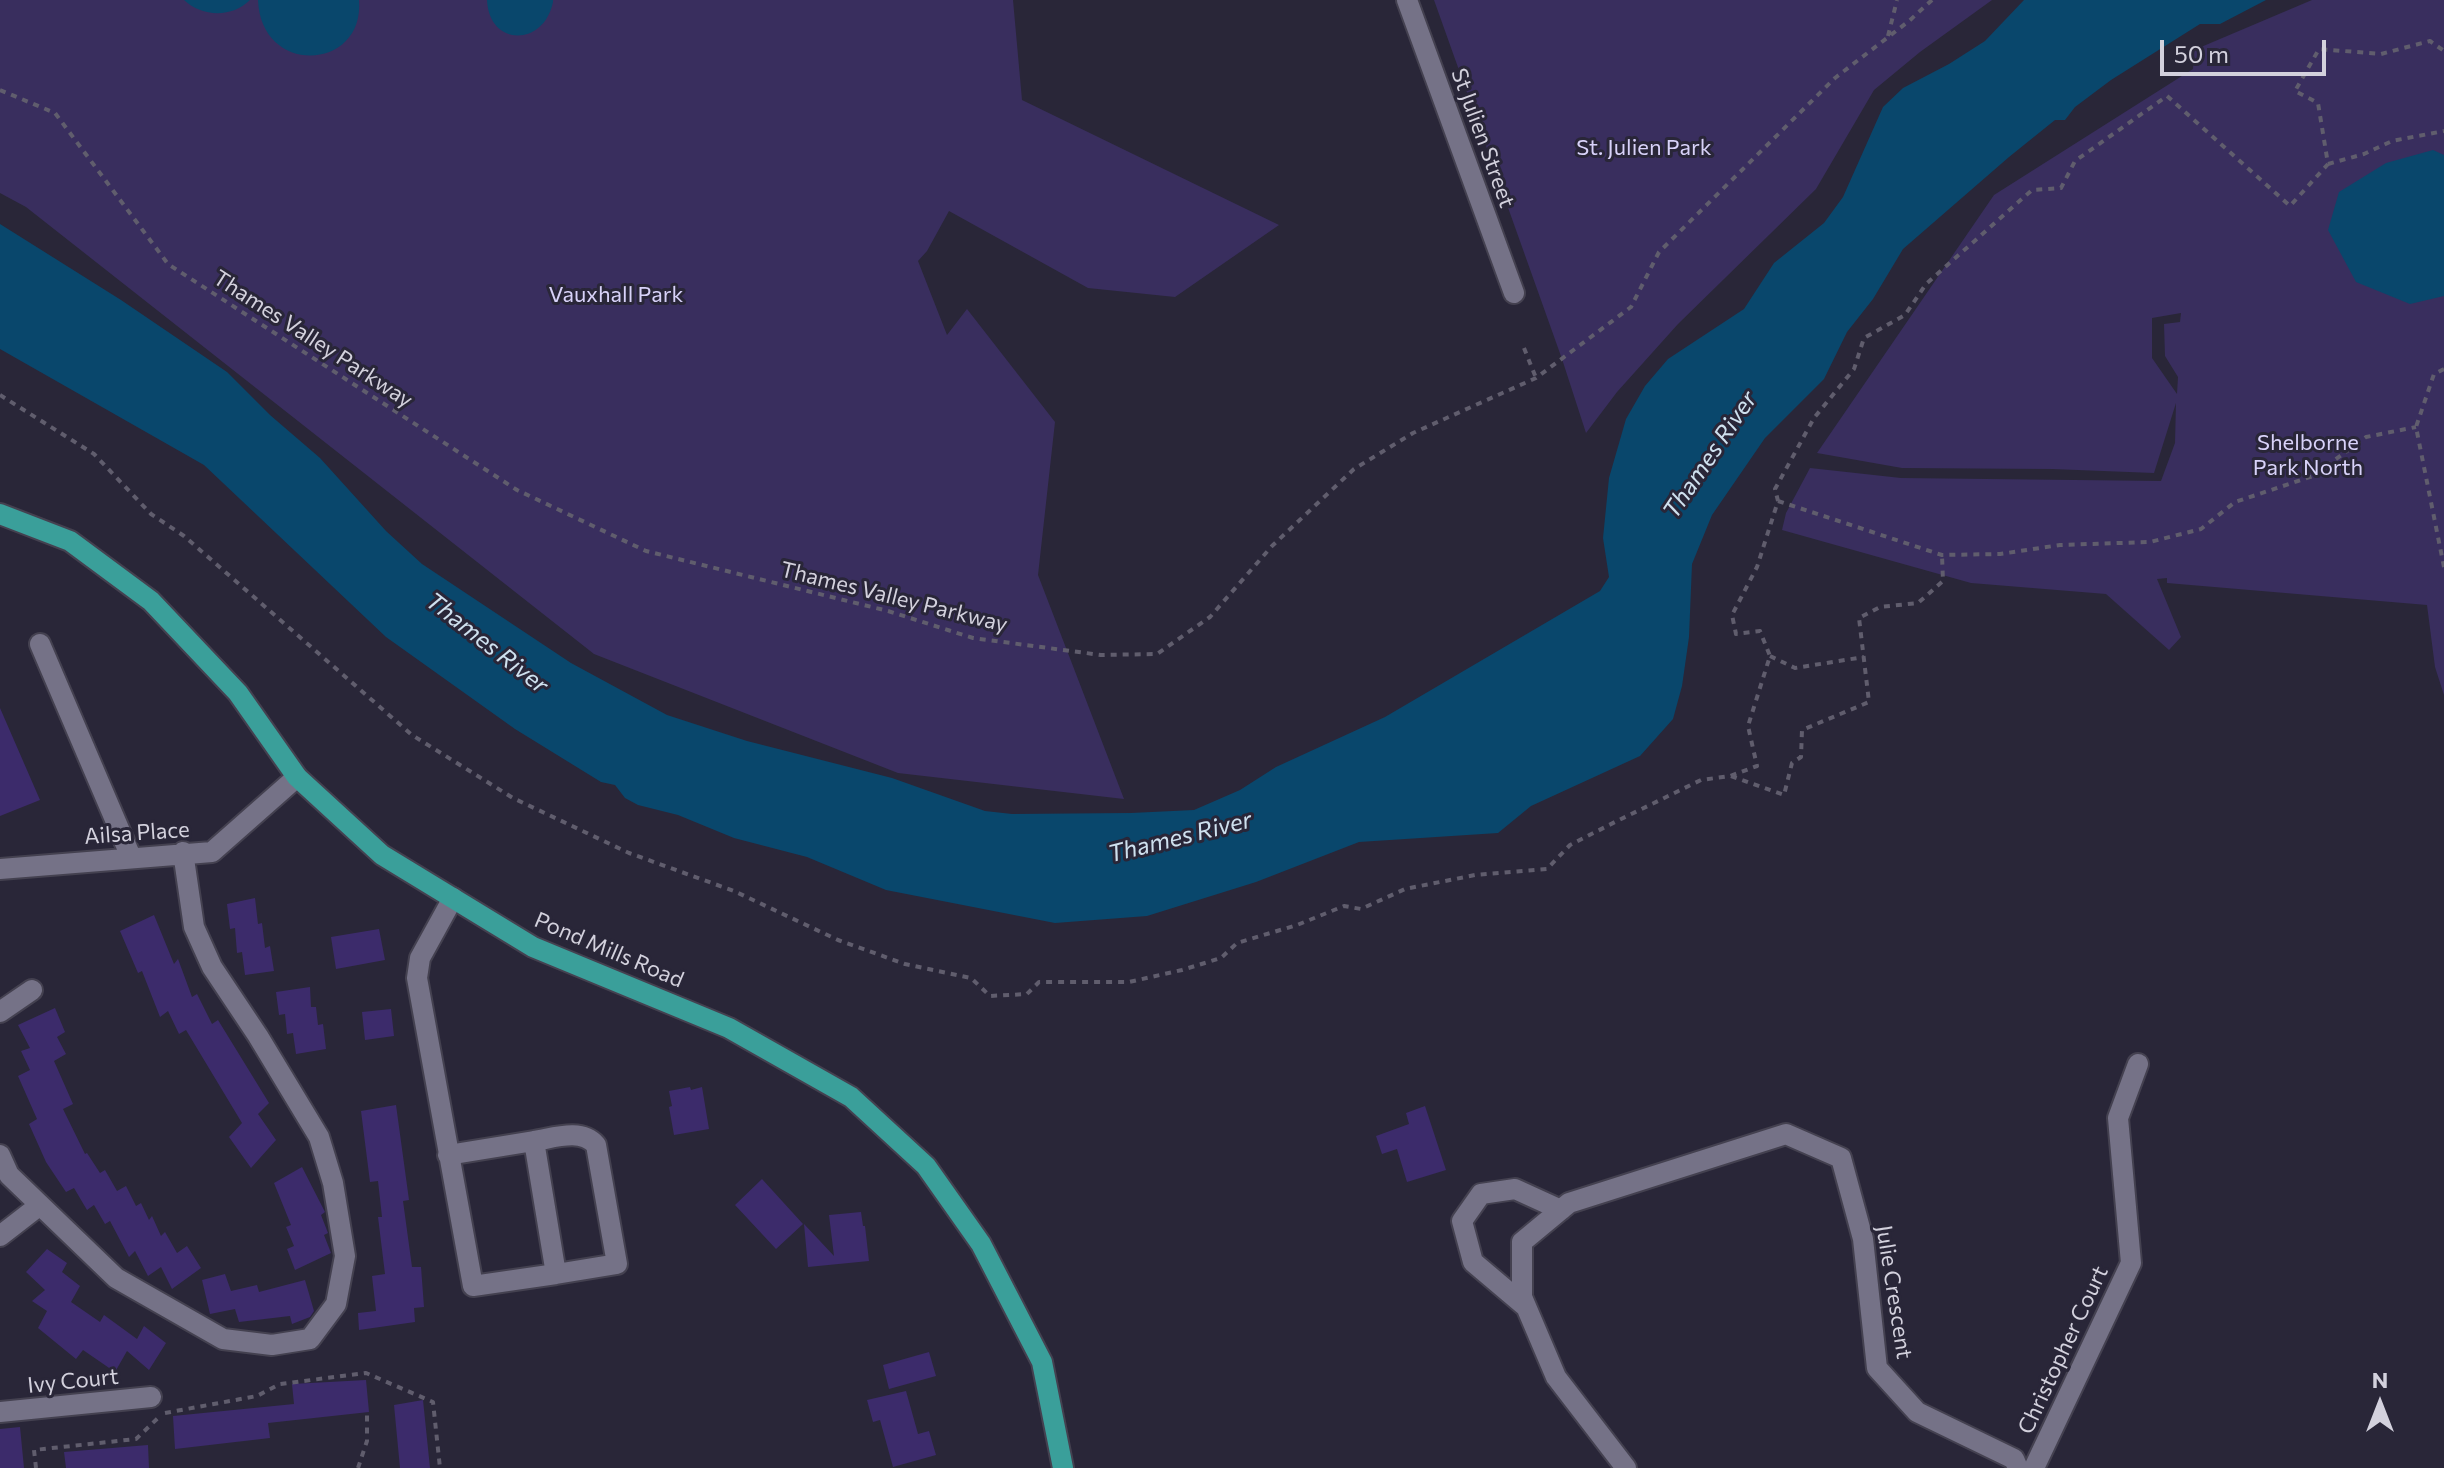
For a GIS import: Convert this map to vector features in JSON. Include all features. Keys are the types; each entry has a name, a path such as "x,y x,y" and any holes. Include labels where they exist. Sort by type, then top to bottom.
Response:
{"main road":[{"name":"Pond Mills Road","path":"0,514 70,541 151,601 238,693 297,777 382,855 533,947 743,1035 851,1097 926,1166 981,1244 1042,1362 1063,1468"}],"street":[{"name":"St Julien Street","path":"1407,0 1514,293"},
{"path":"40,644 131,857"},
{"name":"Ailsa Place","path":"0,869 212,852 297,777"},
{"path":"0,1155 9,1175 116,1278 223,1339 272,1345 310,1339 336,1304 345,1256 333,1183 319,1137 212,967 194,927 183,852"},
{"path":"448,1155 567,1135 591,1140 596,1145 617,1264 473,1286 448,1155 417,978 420,958 453,898"},
{"path":"0,1012 32,990"},
{"name":"Christopher Court","path":"2034,1468 2131,1263 2118,1118 2138,1064"},
{"name":"Julie Crescent","path":"1626,1468 1556,1377 1522,1297 1522,1242 1569,1203 1786,1134 1841,1158 1863,1239 1877,1368 1917,1412 2014,1459 2018,1468"},
{"path":"534,1141 556,1274"},
{"name":"Julie Crescent","path":"1525,1306 1473,1262 1462,1221 1481,1194 1515,1189 1561,1210"},
{"path":"0,1236 40,1205"},
{"name":"Ivy Court","path":"0,1412 151,1397"}],"path":[{"path":"1887,38 1897,0"},
{"name":"Thames Valley Parkway","path":"0,90 55,113 168,264 517,490 646,551 888,611 973,638 1101,655 1157,654 1210,617 1272,546 1354,469 1413,433 1536,378 1631,307 1659,252 1835,78 1932,0"},
{"path":"2328,164 2318,103 2295,91 2319,49 2381,54 2430,41 2444,51"},
{"path":"0,395 94,454 151,514 184,536 412,735 513,798 629,853 734,891 838,940 905,964 971,978 990,996 1027,994 1039,982 1129,982 1169,973 1221,958 1237,943 1297,925 1344,906 1361,909 1405,889 1475,875 1547,869 1570,845 1615,822 1701,780 1730,776 1757,766 1748,726 1770,656 1760,631 1736,634 1732,615 1757,567 1778,501 1775,489 1814,418 1854,369 1864,338 1905,315 1926,284 2032,190 2061,188 2075,161 2167,96 2290,206 2328,164 2364,154 2381,144 2444,131"},
{"path":"1524,348 1536,378"},
{"path":"2444,369 2434,374 2416,427 2444,567"},
{"path":"1778,501 1942,555 2000,554 2060,545 2150,542 2201,529 2235,502 2313,476 2366,437 2416,427"},
{"path":"1730,776 1784,795 1792,763 1801,757 1802,730 1869,702 1859,618 1880,607 1918,603 1943,581 1942,555"},
{"path":"1770,656 1795,668 1864,657"},
{"path":"36,1468 34,1450 136,1439 162,1413 257,1396 280,1384 366,1373 433,1402 440,1468"},
{"path":"358,1468 367,1441 367,1412"}],"green space":[{"name":"Vauxhall Park","path":"0,0 1013,0 1022,100 1279,225 1175,297 1088,288 949,211 918,261 947,335 967,309 1055,422 1038,575 1124,799 898,773 594,654 26,207 0,193"},
{"name":"St. Julien Park","path":"1434,0 1992,0 1874,90 1816,189 1678,324 1617,392 1586,433"},
{"name":"Shelborne Park North","path":"2312,0 2444,0 2444,695 2435,667 2427,605 2167,583 2167,578 2157,579 2181,637 2169,650 2106,594 1971,583 1782,530 1786,513 1810,468 1901,478 2161,481 2175,443 2176,403 2154,473 1902,468 1817,453 1994,195 2193,69 2194,50","holes":["2181,313 2180,322 2164,324 2165,356 2178,377 2177,394 2152,358 2152,318"]}],"water":[{"path":"184,0 250,0 235,10 217,13 199,10"},
{"path":"258,0 359,0 357,24 346,41 330,52 312,56 293,53 276,42 263,25"},
{"path":"487,0 553,2 548,17 539,27 529,34 517,36 497,26 490,15"},
{"name":"Thames River","path":"2024,0 2266,0 2220,24 2200,24 2111,80 2075,107 2065,120 2055,120 2009,157 1903,249 1873,299 1847,332 1824,379 1765,438 1712,515 1692,564 1689,637 1682,686 1673,719 1640,756 1531,806 1498,833 1359,842 1256,882 1147,916 1055,923 886,890 807,857 734,838 678,815 638,805 625,798 615,785 601,782 515,729 386,637 204,465 0,349 0,224 121,300 227,372 320,458 386,531 422,564 571,663 667,715 747,741 892,778 985,811 1012,814 1194,810 1240,790 1276,767 1385,717 1600,591 1609,577 1603,538 1609,478 1626,419 1645,386 1668,359 1744,309 1774,263 1824,223 1843,197 1883,107 1903,88 1985,41"},
{"path":"2433,150 2444,155 2444,296 2410,304 2356,282 2328,230 2339,192 2386,163"}],"building":[{"path":"0,708 40,800 0,816"},
{"path":"255,898 258,924 262,923 265,948 270,946 274,971 245,975 242,952 237,953 235,928 230,929 227,904"},
{"path":"154,915 174,964 178,959 192,997 197,994 212,1024 218,1020 269,1103 258,1114 276,1140 251,1168 229,1137 242,1123 186,1030 179,1034 168,1011 160,1017 142,971 138,973 120,931"},
{"path":"379,929 385,960 336,969 331,937"},
{"path":"310,987 311,1007 316,1007 318,1025 323,1024 326,1049 296,1054 293,1033 287,1034 285,1014 279,1015 276,992"},
{"path":"55,1008 65,1032 57,1037 66,1054 54,1061 73,1104 63,1109 85,1154 100,1173 105,1170 117,1191 126,1186 136,1206 141,1203 149,1220 152,1216 161,1236 165,1232 177,1253 187,1246 201,1268 172,1289 161,1267 148,1276 135,1251 129,1257 110,1221 105,1224 94,1205 87,1210 74,1188 66,1192 46,1162 29,1124 37,1119 18,1076 30,1070 21,1051 30,1048 18,1025"},
{"path":"391,1009 394,1036 365,1040 362,1012"},
{"path":"690,1087 691,1090 702,1087 709,1129 674,1135 669,1091"},
{"path":"396,1105 409,1200 403,1201 412,1267 421,1267 424,1307 414,1308 415,1322 359,1330 358,1313 376,1311 372,1276 385,1274 378,1217 382,1217 378,1181 370,1182 361,1111"},
{"path":"1425,1106 1446,1170 1407,1182 1397,1149 1382,1154 1376,1136 1409,1124 1406,1113"},
{"path":"302,1167 325,1212 321,1215 331,1253 295,1270 287,1249 294,1246 286,1227 291,1225 274,1183"},
{"path":"762,1179 803,1224 776,1249 735,1205"},
{"path":"861,1212 869,1261 808,1267 804,1224 834,1256 829,1215"},
{"path":"47,1249 67,1263 62,1272 80,1286 71,1302 100,1322 104,1315 137,1339 144,1326 166,1343 149,1370 127,1351 115,1372 83,1350 76,1359 38,1328 47,1311 32,1301 45,1290 26,1272"},
{"path":"225,1274 231,1291 257,1285 259,1292 305,1280 314,1311 310,1317 292,1324 290,1316 239,1322 235,1309 210,1314 202,1280"},
{"path":"929,1352 936,1376 889,1389 883,1365"},
{"path":"366,1380 369,1412 268,1423 270,1438 175,1449 173,1416 294,1404 292,1384"},
{"path":"906,1391 918,1434 929,1431 936,1455 893,1467 880,1420 873,1422 867,1400"},
{"path":"423,1400 430,1468 400,1468 394,1405"},
{"path":"20,1427 24,1468 0,1468 0,1429"},
{"path":"148,1445 149,1468 66,1468 64,1452"}]}
